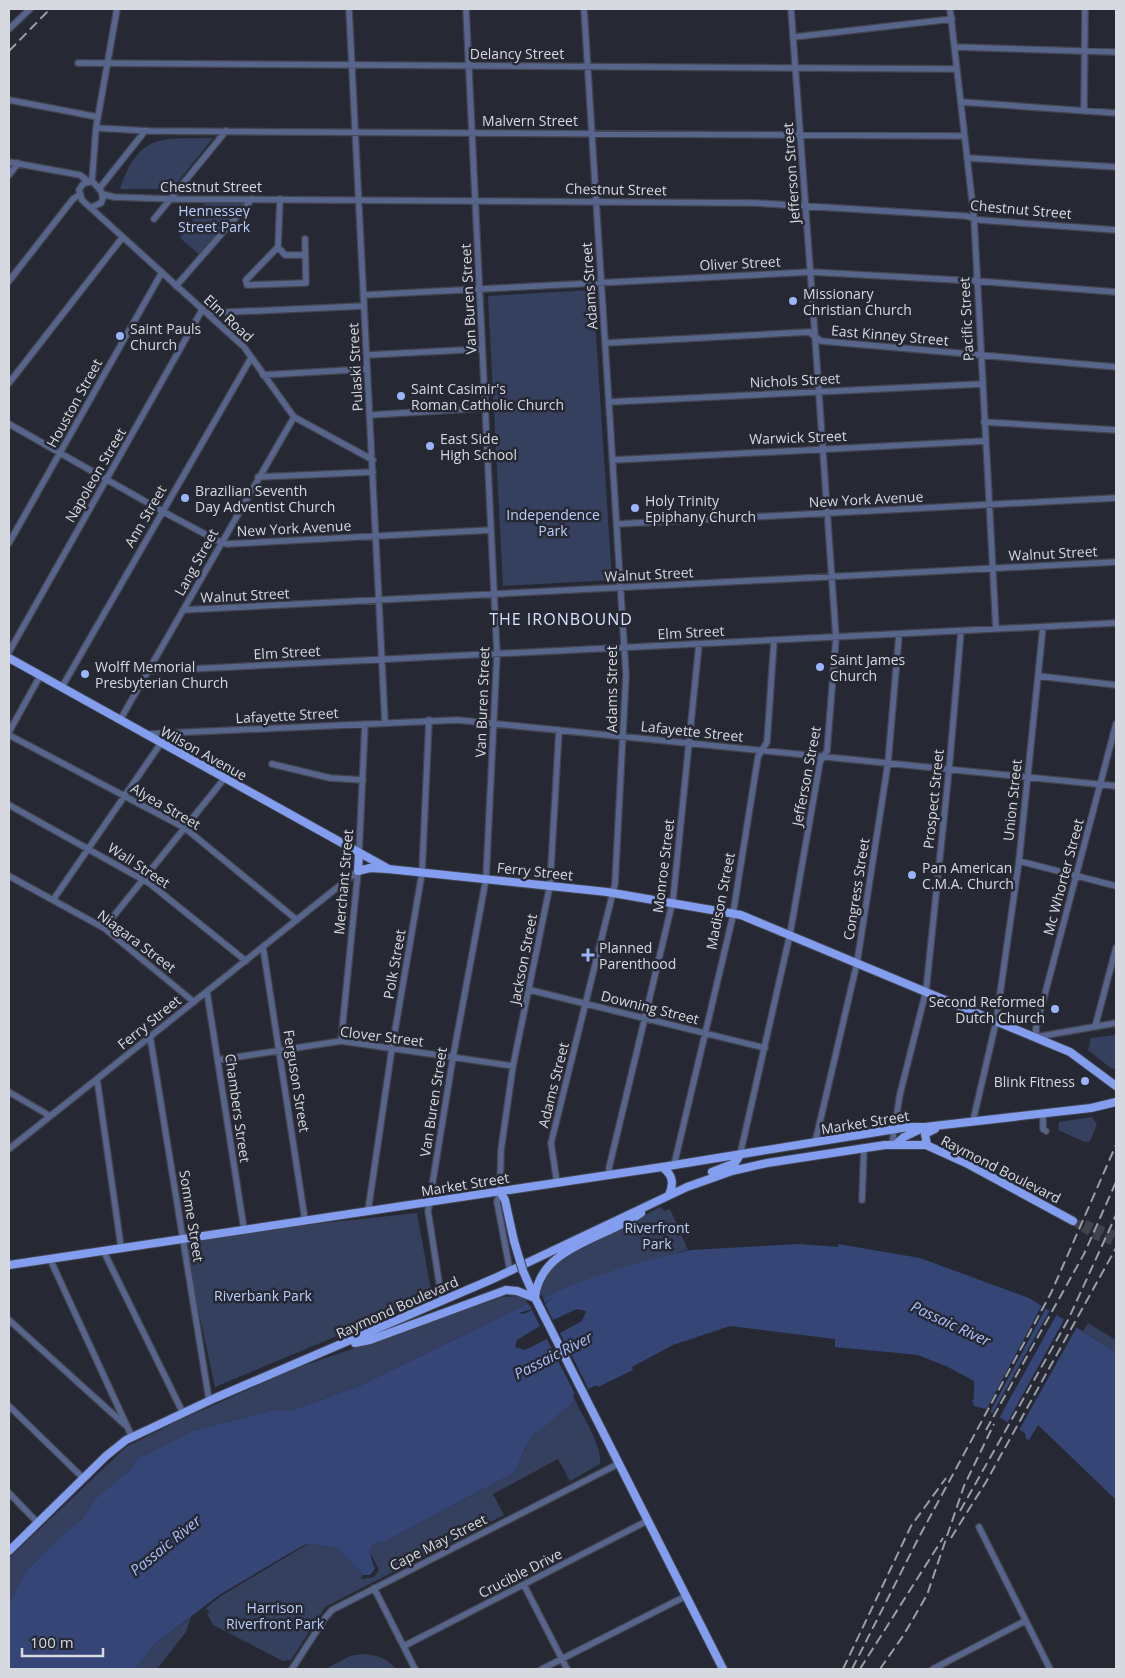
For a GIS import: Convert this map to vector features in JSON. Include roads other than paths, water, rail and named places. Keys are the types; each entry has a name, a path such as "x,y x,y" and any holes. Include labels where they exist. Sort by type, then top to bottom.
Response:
{"main road":[{"name":"Wilson Avenue","path":"9,658 388,869"},
{"name":"Merchant Street","path":"358,871 359,853"},
{"name":"Ferry Street","path":"358,871 370,868 388,869 550,885 673,902 733,914 790,934 926,992 965,1006 996,1022 1070,1052 1116,1086"},
{"path":"1115,1104 1116,1096"},
{"name":"Market Street","path":"832,1153 894,1144 904,1137 925,1128 940,1125 1115,1104"},
{"path":"927,1145 925,1134 940,1125"},
{"name":"Market Street","path":"894,1132 917,1126 925,1128"},
{"name":"Market Street","path":"10,1266 122,1247 610,1175 880,1132"},
{"name":"Raymond Boulevard","path":"880,1132 894,1132 927,1145 966,1163 1073,1220"},
{"name":"Raymond Boulevard","path":"894,1144 927,1145"},
{"name":"Raymond Boulevard","path":"9,1551 114,1449 132,1437 209,1400 510,1271 687,1187 739,1169 832,1153"},
{"path":"687,1187 704,1175 735,1163 740,1155"},
{"path":"662,1167 671,1176 673,1181 669,1195"},
{"name":"Jackson Street","path":"500,1191 505,1200 514,1241 530,1290 723,1669"},
{"path":"338,1346 370,1340 506,1290 530,1290 555,1259 637,1216 658,1201"}],"street":[{"path":"9,29 30,9"},
{"path":"9,281 73,199 79,195 79,190 88,182 117,9"},
{"name":"Pulaski Street","path":"349,9 357,199 373,460 385,723"},
{"name":"Van Buren Street","path":"442,1301 428,1211 453,1057 486,879 497,654 466,9"},
{"name":"Adams Street","path":"556,1183 551,1143 613,893 626,675 584,9"},
{"name":"Jefferson Street","path":"740,1155 790,934 823,757 827,751 836,638 792,9"},
{"name":"Pacific Street","path":"950,9 974,218 996,629"},
{"path":"1084,111 1085,9"},
{"path":"794,37 952,19"},
{"path":"955,47 1116,52"},
{"name":"Delancy Street","path":"78,63 957,69"},
{"path":"9,100 98,117"},
{"path":"961,102 1116,114"},
{"name":"Malvern Street","path":"96,128 226,131 964,136"},
{"path":"101,203 101,192 145,130"},
{"path":"154,219 226,131"},
{"path":"966,158 1116,167"},
{"path":"9,162 80,176 101,192 114,197"},
{"path":"9,175 18,163"},
{"name":"Elm Road","path":"79,195 161,274 244,347 294,418 373,460"},
{"path":"92,207 114,197"},
{"name":"Chestnut Street","path":"114,197 756,203 1116,230"},
{"path":"176,286 252,199"},
{"path":"280,199 278,247 246,280 247,285 306,283 305,239"},
{"path":"9,383 122,238"},
{"path":"278,247 285,255 305,255"},
{"name":"Oliver Street","path":"364,295 811,272 976,281 1116,292"},
{"name":"Houston Street","path":"9,543 161,274"},
{"path":"205,312 364,306"},
{"name":"Napoleon Street","path":"9,652 205,312"},
{"name":"East Kinney Street","path":"605,343 809,332 821,341 1116,367"},
{"path":"367,355 482,349"},
{"name":"Ann Street","path":"62,687 251,358"},
{"path":"263,375 367,369"},
{"name":"Nichols Street","path":"609,402 982,384"},
{"path":"370,415 485,408"},
{"name":"Lang Street","path":"120,720 258,477 294,418"},
{"path":"984,422 1116,430"},
{"name":"New York Avenue","path":"9,424 162,511 221,542 491,530"},
{"name":"Warwick Street","path":"613,460 985,441"},
{"path":"258,477 373,472"},
{"name":"New York Avenue","path":"617,524 1116,498"},
{"name":"Walnut Street","path":"183,610 1116,562"},
{"name":"Elm Street","path":"148,671 1116,623"},
{"name":"Union Street","path":"973,1121 996,1022 1018,861 1043,627"},
{"name":"Prospect Street","path":"894,1144 900,1094 926,992 949,770 960,631"},
{"name":"Congress Street","path":"815,1143 857,962 888,763 899,635"},
{"name":"Madison Street","path":"674,1165 733,914 758,757 767,742 774,641"},
{"name":"Monroe Street","path":"610,1175 609,1168 673,902 699,644"},
{"path":"9,733 40,676"},
{"path":"1038,676 1116,685"},
{"name":"Polk Street","path":"368,1211 392,1048 422,873 429,720"},
{"name":"Lafayette Street","path":"145,734 456,720 1116,786"},
{"name":"Merchant Street","path":"359,853 365,724"},
{"name":"Mc Whorter Street","path":"1036,1037 1036,1028 1116,724"},
{"name":"Jackson Street","path":"510,1271 497,1202 500,1191 501,1150 513,1066 550,885 559,730"},
{"name":"Alyea Street","path":"9,733 185,828 297,920"},
{"path":"53,900 161,743"},
{"path":"272,764 330,778 362,780"},
{"path":"104,928 224,779"},
{"name":"Wall Street","path":"9,805 90,848 143,879 246,961"},
{"path":"1018,861 1116,886"},
{"name":"Merchant Street","path":"341,1041 358,871"},
{"name":"Ferry Street","path":"9,1149 358,871"},
{"name":"Niagara Street","path":"9,876 104,928 194,1002"},
{"name":"Ferguson Street","path":"263,947 305,1220"},
{"path":"1095,1027 1116,948"},
{"name":"Downing Street","path":"530,990 644,1020 765,1048"},
{"name":"Chambers Street","path":"207,992 244,1229"},
{"path":"1036,1037 1116,1023"},
{"name":"Somme Street","path":"150,1036 209,1400"},
{"name":"Clover Street","path":"218,1060 341,1041 513,1066"},
{"path":"97,1079 122,1247"},
{"path":"9,1092 50,1116"},
{"path":"1043,1113 1043,1130 1046,1131"},
{"path":"862,1200 864,1148"},
{"path":"103,1250 183,1413"},
{"path":"50,1259 132,1437"},
{"path":"9,1320 125,1425"},
{"path":"9,1406 84,1478"},
{"name":"Cape May Street","path":"292,1669 329,1612 618,1464"},
{"path":"9,1494 38,1523"},
{"name":"Crucible Drive","path":"404,1646 648,1521"},
{"path":"978,1527 1050,1669"},
{"path":"524,1585 567,1669"},
{"path":"374,1588 415,1669"},
{"path":"542,1669 686,1596"},
{"path":"933,1669 1026,1621"}],"water":[{"name":"Passaic River","path":"799,1244 838,1247 838,1244 920,1258 1029,1298 1116,1352 1116,1500 1038,1425 1029,1440 1026,1439 1025,1433 986,1409 974,1406 972,1400 974,1399 974,1381 948,1367 918,1355 835,1347 835,1339 730,1326 673,1345 632,1367 633,1370 598,1387 597,1385 573,1395 575,1400 529,1440 515,1472 388,1540 373,1545 369,1552 375,1569 370,1575 363,1575 337,1548 307,1544 219,1595 154,1645 135,1669 9,1669 9,1604 26,1571 83,1518 96,1498 131,1469 137,1459 192,1431 269,1411 289,1411 362,1385 518,1308 576,1283 633,1264 691,1250"}],"tunnel":[{"path":"1073,1221 1096,1236 1116,1242"},
{"path":"1085,1224 1116,1235"}],"railway":[{"path":"9,51 50,9"},
{"path":"852,1669 918,1539 1051,1293 1116,1145"},
{"path":"986,1430 1084,1254 1116,1182"},
{"path":"960,1511 1068,1320 1116,1215"},
{"path":"951,1538 986,1482 1116,1248"},
{"path":"880,1669 903,1636 927,1595 964,1486 994,1424"},
{"path":"843,1669 911,1526 946,1478"},
{"path":"860,1669 943,1538"}],"place":[{"name":"Missionary Christian Church","path":"793,301"},
{"name":"Saint Pauls Church","path":"120,336"},
{"name":"Saint Casimir's Roman Catholic Church","path":"401,396"},
{"name":"East Side High School","path":"430,446"},
{"name":"Brazilian Seventh Day Adventist Church","path":"185,498"},
{"name":"Holy Trinity Epiphany Church","path":"635,508"},
{"name":"Saint James Church","path":"820,667"},
{"name":"Wolff Memorial Presbyterian Church","path":"85,674"},
{"name":"Pan American C.M.A. Church","path":"912,875"},
{"name":"Planned Parenthood","path":"588,955"},
{"name":"Second Reformed Dutch Church","path":"1055,1009"},
{"name":"Blink Fitness","path":"1085,1081"}],"district":[{"name":"THE IRONBOUND","path":"561,619"}],"park label":[{"name":"Hennessey Street Park","path":"214,218"},
{"name":"Independence Park","path":"553,522"},
{"name":"Riverfront Park","path":"657,1236"},
{"name":"Riverbank Park","path":"263,1295"},
{"name":"Harrison Riverfront Park","path":"275,1615"}]}
